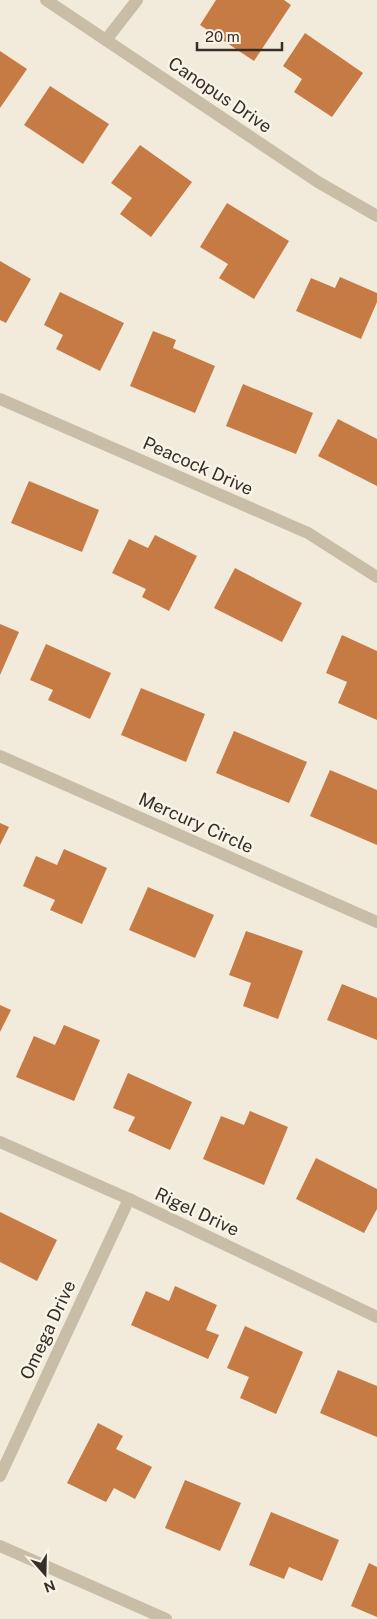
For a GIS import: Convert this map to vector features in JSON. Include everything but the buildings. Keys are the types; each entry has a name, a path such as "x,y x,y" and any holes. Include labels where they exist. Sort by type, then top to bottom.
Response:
{"street":[{"name":"Canopus Drive","path":"46,0 318,182 377,216"},
{"path":"106,40 137,0"},
{"name":"Peacock Drive","path":"0,399 308,533 377,577"},
{"name":"Mercury Circle","path":"0,756 377,922"},
{"name":"Rigel Drive","path":"0,1142 129,1200 377,1317"},
{"name":"Omega Drive","path":"0,1476 129,1200"},
{"path":"0,1546 166,1619"}]}
